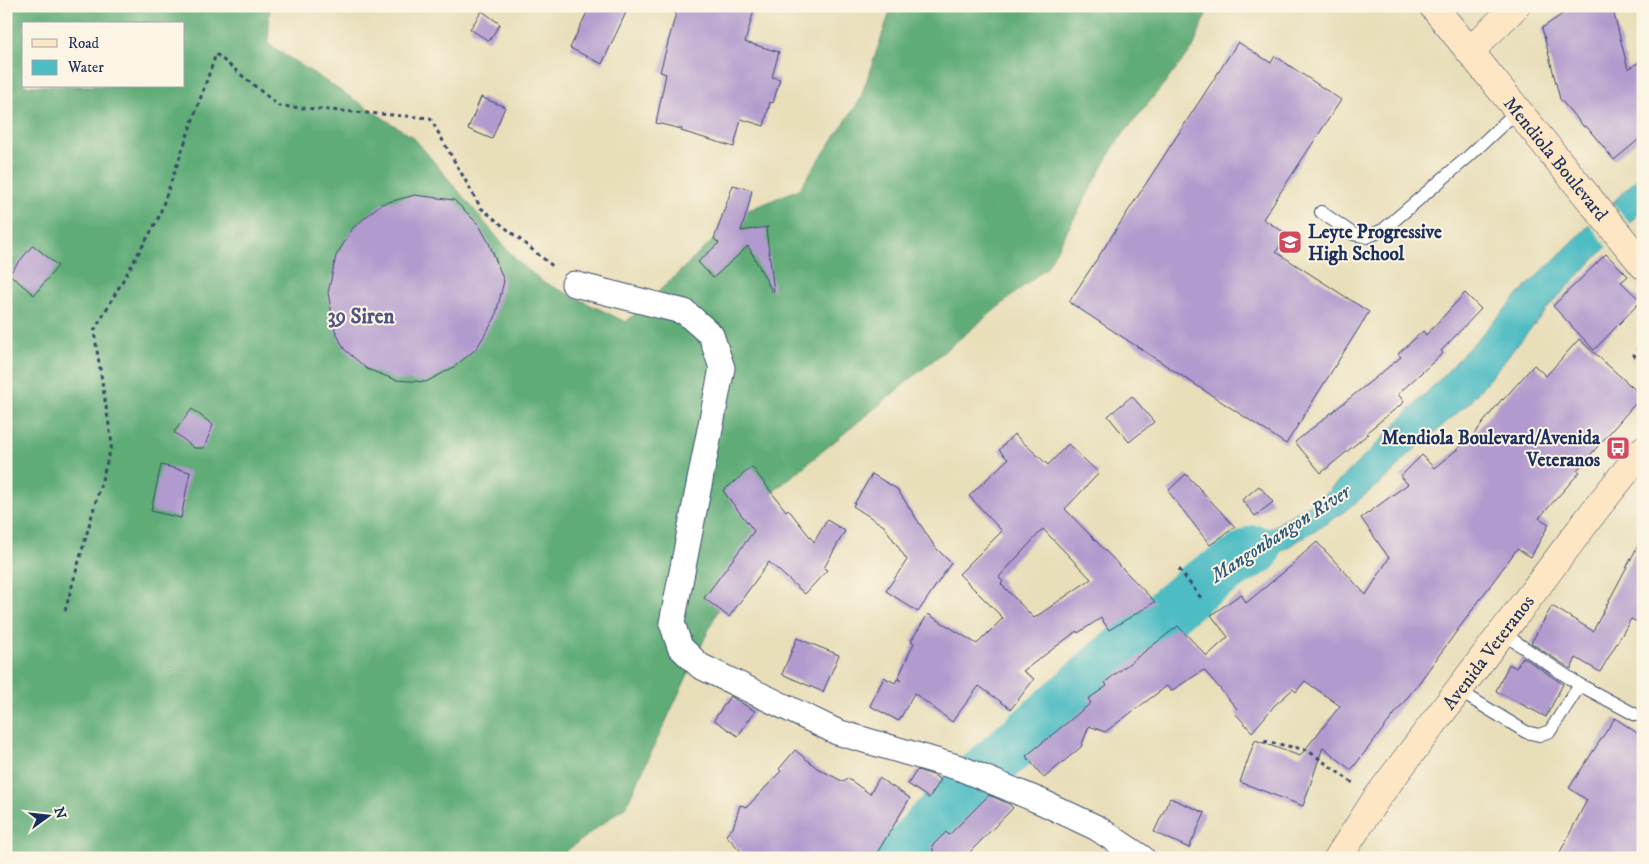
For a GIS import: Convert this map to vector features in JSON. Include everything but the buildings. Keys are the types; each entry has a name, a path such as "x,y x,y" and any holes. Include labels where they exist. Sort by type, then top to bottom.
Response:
{"main road":[{"name":"Mendiola Boulevard","path":"1434,6 1638,259"},
{"path":"1470,51 1516,6"},
{"name":"Avenida Veteranos","path":"1338,858 1376,800 1643,450"}],"street":[{"path":"574,284 685,312 711,335 722,368 672,623 680,647 700,666 837,732 960,768 1042,802 1097,828 1142,858"}],"lane":[{"path":"1321,212 1353,234 1367,237 1383,230 1468,157 1518,110"},
{"path":"1502,633 1580,684 1636,714"},
{"path":"1459,691 1526,732 1539,735 1550,731 1580,684"}],"path":[{"path":"65,611 112,444 94,331 158,219 216,54 279,106 430,118 481,208 574,284"},
{"path":"1643,340 1634,355 1643,366"},
{"path":"1179,570 1201,598"},
{"path":"1264,741 1308,750 1376,800"}],"green space":[{"path":"6,6 270,6 268,44 414,138 516,260 543,282 626,322 742,213 799,189 860,100 892,6 1209,6 1193,48 1116,143 1047,267 774,491 626,806 557,858 6,858"}],"water":[{"path":"1643,173 1643,209 1552,303 1469,403 1407,456 1390,475 1341,514 1208,597 1191,577 1323,496 1442,377 1523,290"}],"pier":[{"path":"1611,200 1631,225 1608,248 1588,223"}],"waterway":[{"name":"Mangonbangon River","path":"900,858 928,826 990,766 1107,663 1198,586 1256,550"}],"place":[{"name":"Leyte Progressive High School","path":"1290,242"},
{"name":"Mendiola Boulevard/Avenida Veteranos","path":"1618,448"}],"district":[{"name":"39 Siren","path":"361,316"}]}
